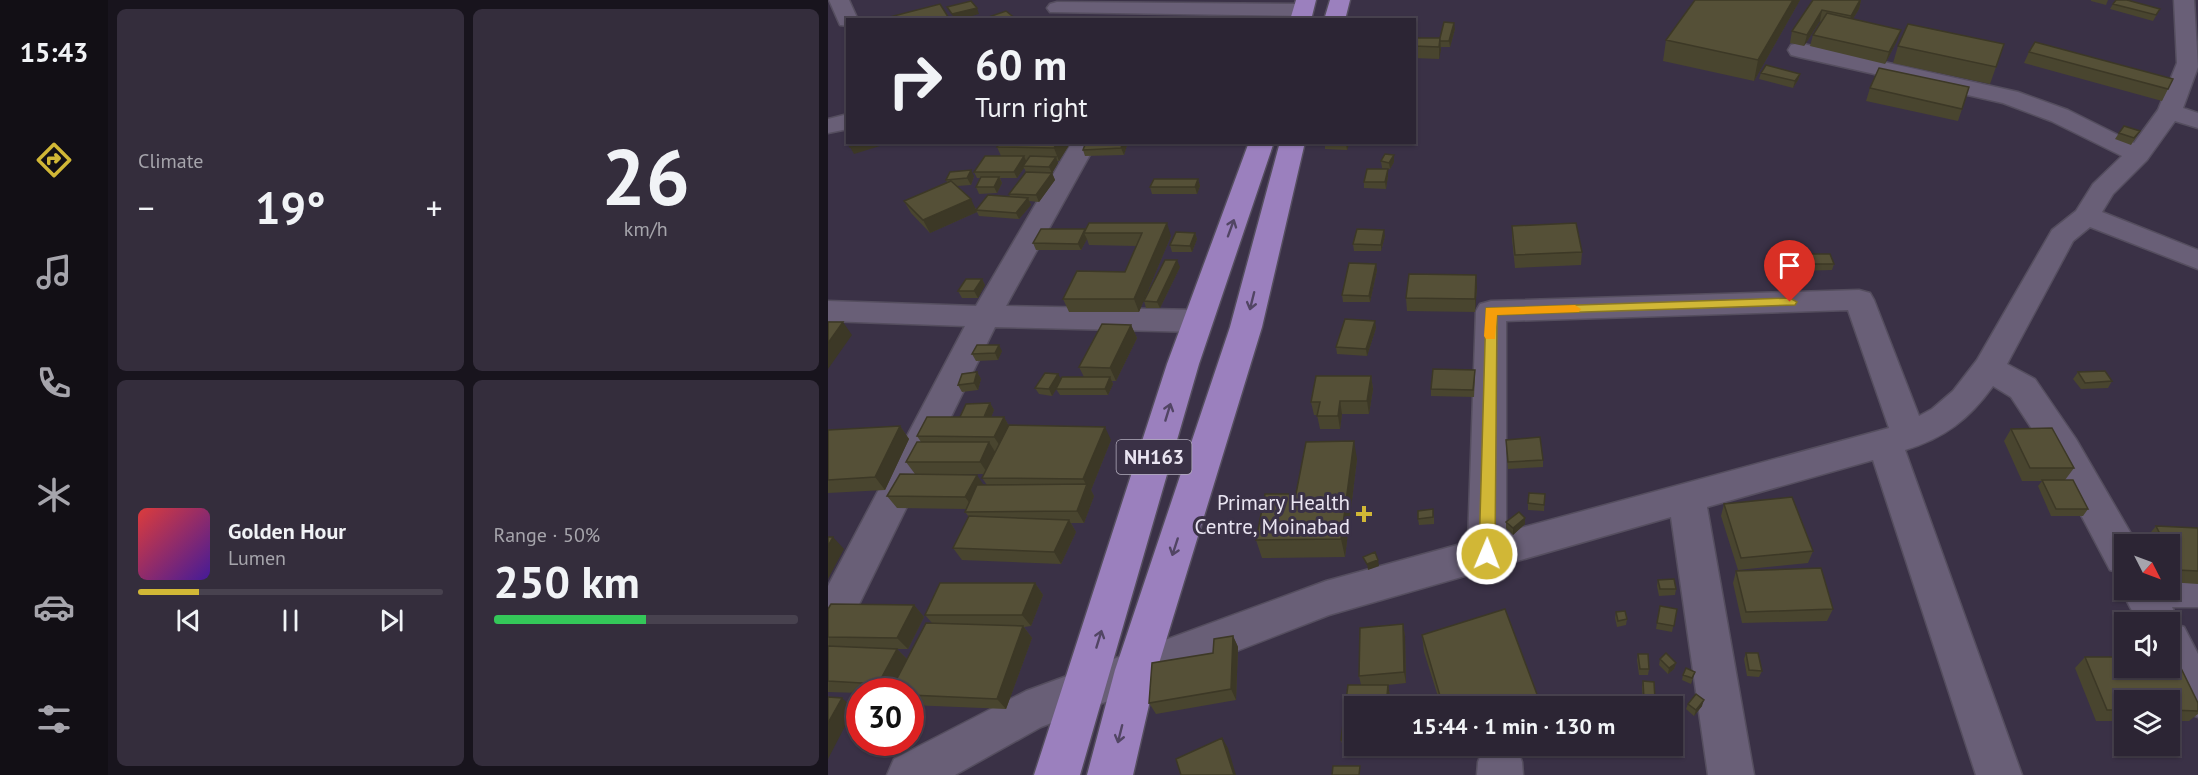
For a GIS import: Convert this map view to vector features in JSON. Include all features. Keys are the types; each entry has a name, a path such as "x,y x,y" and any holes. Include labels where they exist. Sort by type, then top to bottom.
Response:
{"highway":[{"path":"1335,18 1340,0"},
{"name":"NH163","path":"1057,775 1183,364 1261,144"},
{"name":"NH163","path":"1110,775 1136,670 1246,327 1292,144"}],"street":[{"path":"839,0 847,18"},
{"path":"1057,8 1303,10"},
{"path":"910,775 1026,712 1326,598 1897,440 1944,418 1965,400 1989,368 2062,236 2086,216 2102,190 2138,154 2184,116 2189,12"},
{"path":"1799,50 2010,97 2042,107 2069,119 2138,154"},
{"path":"828,126 846,122"},
{"path":"828,626 985,317 1084,144"},
{"path":"2086,216 2198,260"},
{"path":"1487,554 1491,311 1859,300 1897,440 1999,775"},
{"path":"829,313 1198,321"},
{"path":"1989,368 2023,388 2064,449 2114,540"},
{"path":"1687,498 1731,775"},
{"path":"2153,612 2141,590 2198,590"},
{"path":"2180,662 2198,697"}],"building":[{"path":"1695,0 1793,0 1758,60 1666,40"},
{"path":"1813,0 1860,0 1851,16 1822,10 1807,35 1792,31"},
{"path":"2116,0 2127,0 2160,9 2156,15 2113,4"},
{"path":"971,1 977,8 952,14 947,7"},
{"path":"940,4 949,18 886,18"},
{"path":"1006,11 1015,18 986,18"},
{"path":"1827,13 1901,30 1889,52 1813,35"},
{"path":"1444,22 1454,23 1449,41 1440,41"},
{"path":"1908,24 2004,44 1996,67 1898,46"},
{"path":"1416,38 1440,38 1439,47 1416,46"},
{"path":"2035,42 2173,79 2168,89 2029,52"},
{"path":"1766,65 1800,74 1795,81 1761,73"},
{"path":"1879,68 1969,87 1962,109 1870,88"},
{"path":"2124,126 2140,131 2134,138 2119,133"},
{"path":"999,144 1057,144 1054,148 997,147"},
{"path":"1085,144 1122,144 1121,148 1083,150"},
{"path":"1385,154 1394,155 1389,163 1381,161"},
{"path":"985,156 1024,156 1014,172 974,172"},
{"path":"1030,156 1056,157 1049,167 1023,166"},
{"path":"1367,169 1388,169 1385,182 1364,182"},
{"path":"971,170 967,178 946,180 950,172"},
{"path":"1026,172 1052,173 1036,195 1009,194"},
{"path":"981,177 999,177 994,187 976,187"},
{"path":"1154,179 1198,179 1195,187 1150,187"},
{"path":"951,181 971,199 923,220 904,201"},
{"path":"988,195 1028,198 1016,213 976,210"},
{"path":"1089,223 1167,223 1134,299 1063,299 1077,271 1125,272 1142,233 1084,233"},
{"path":"1576,223 1582,252 1515,255 1512,226"},
{"path":"1041,229 1085,229 1078,244 1033,243"},
{"path":"1357,229 1384,230 1381,245 1353,244"},
{"path":"1176,232 1195,233 1190,246 1170,245"},
{"path":"1799,254 1830,254 1834,264 1802,264"},
{"path":"1165,260 1177,260 1157,302 1144,301"},
{"path":"1349,263 1376,264 1369,296 1342,295"},
{"path":"1409,274 1476,275 1475,299 1406,298"},
{"path":"966,279 982,279 974,291 958,291"},
{"path":"1345,319 1375,321 1366,349 1336,347"},
{"path":"828,322 843,322 828,343"},
{"path":"1102,324 1131,325 1110,368 1079,367"},
{"path":"977,345 999,345 995,353 972,354"},
{"path":"1433,369 1475,370 1473,390 1431,389"},
{"path":"2105,371 2112,381 2085,383 2078,372"},
{"path":"977,372 974,383 958,385 962,374"},
{"path":"1045,373 1058,374 1049,389 1035,388"},
{"path":"1316,376 1371,376 1367,401 1340,401 1338,416 1317,416 1320,402 1311,402"},
{"path":"1062,377 1110,377 1105,389 1056,389"},
{"path":"990,403 984,417 960,417 966,404"},
{"path":"927,417 1004,417 994,437 917,436"},
{"path":"1009,425 1105,427 1083,479 982,478"},
{"path":"900,426 875,477 828,480 828,430"},
{"path":"2052,428 2074,468 2030,468 2011,429"},
{"path":"1540,437 1543,460 1508,462 1506,440"},
{"path":"1354,441 1341,539 1256,540 1265,494 1296,494 1306,442"},
{"path":"917,442 989,442 980,462 906,462"},
{"path":"900,474 977,475 965,497 887,496"},
{"path":"2042,480 2073,480 2088,509 2056,509"},
{"path":"1087,484 1077,511 965,512 977,485"},
{"path":"1529,493 1545,494 1544,505 1528,503"},
{"path":"1792,497 1813,551 1741,558 1724,504"},
{"path":"1433,509 1433,517 1418,519 1418,511"},
{"path":"1519,512 1525,518 1513,528 1506,522"},
{"path":"969,516 1069,520 1054,552 953,548"},
{"path":"2156,526 2198,528 2198,571 2180,570 2180,534 2160,534"},
{"path":"1375,552 1378,560 1367,564 1363,557"},
{"path":"1821,568 1833,609 1746,612 1736,571"},
{"path":"1674,579 1676,589 1660,589 1658,580"},
{"path":"940,583 1035,583 1022,615 925,615"},
{"path":"831,604 914,605 897,638 828,637 828,609"},
{"path":"1660,606 1677,609 1674,626 1657,623"},
{"path":"1505,609 1538,696 1440,696 1422,635"},
{"path":"1625,611 1627,619 1618,621 1616,612"},
{"path":"926,623 1023,626 997,699 924,696 924,678 897,678"},
{"path":"1403,624 1404,672 1359,676 1360,628"},
{"path":"1233,636 1231,689 1149,703 1152,663 1213,653 1214,639"},
{"path":"828,646 897,649 881,678 846,678 846,682 828,681"},
{"path":"1666,653 1676,663 1669,668 1660,659"},
{"path":"1746,653 1758,653 1762,671 1749,670"},
{"path":"1638,654 1648,654 1649,669 1640,669"},
{"path":"2085,657 2114,657 2114,678 2180,678 2180,666 2198,703 2198,711 2180,710 2180,690 2114,690 2114,710 2107,710"},
{"path":"1686,668 1695,672 1692,678 1683,675"},
{"path":"1643,681 1654,682 1655,696 1644,696"},
{"path":"1348,685 1388,685 1387,696 1347,696"},
{"path":"1696,694 1704,700 1696,710 1688,704"},
{"path":"828,697 842,698 828,723"},
{"path":"1344,716 1344,740 1341,740"},
{"path":"1222,738 1234,775 1181,775 1176,759"},
{"path":"1333,766 1360,766 1359,775 1332,775"}],"slow traffic":[{"path":"1491,336 1491,311 1575,309"}],"place":[{"name":"Primary Health Centre, Moinabad","path":"1364,514"}],"route":[{"path":"1487,554 1491,311 1790,302"}]}
